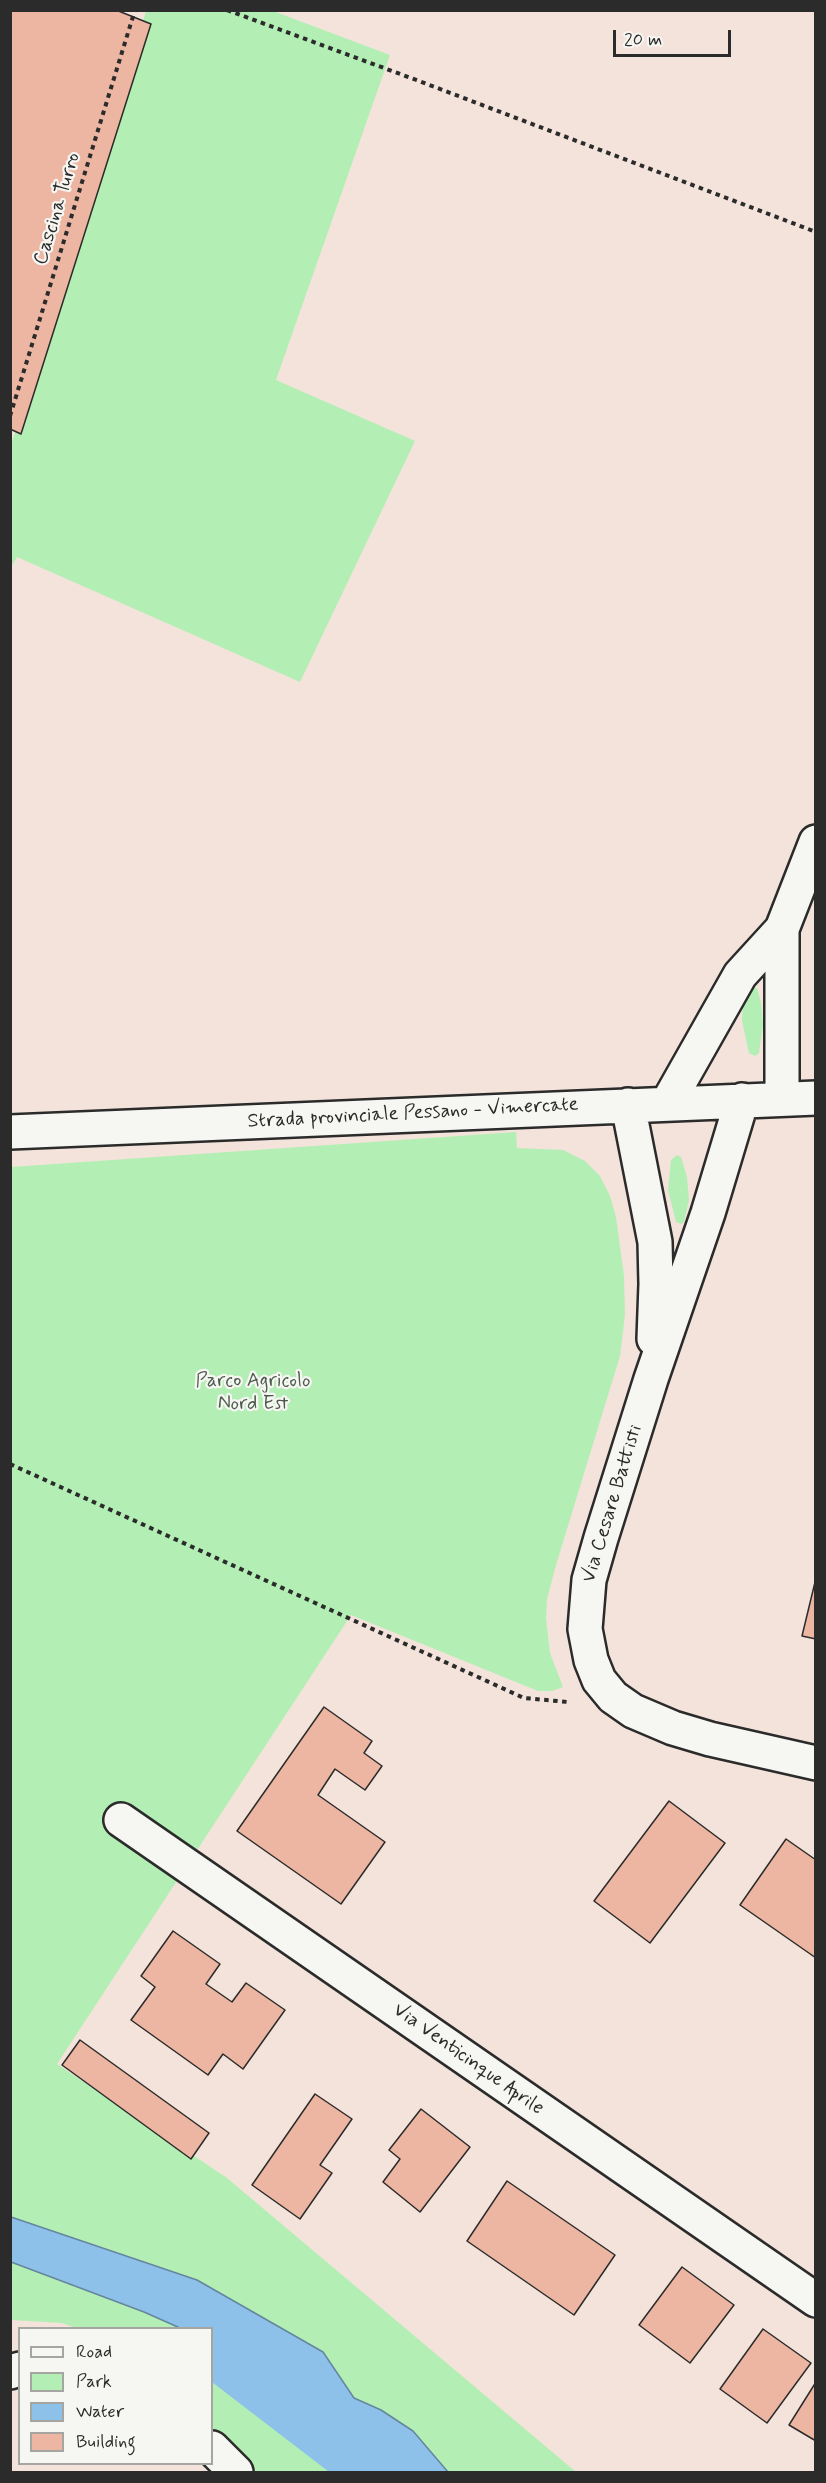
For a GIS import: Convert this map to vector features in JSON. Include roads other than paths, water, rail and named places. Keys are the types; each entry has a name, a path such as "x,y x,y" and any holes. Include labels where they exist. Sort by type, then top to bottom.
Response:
{"street":[{"path":"668,1104 740,975 782,929 816,842"},
{"path":"782,929 782,1099"},
{"name":"Strada provinciale Pessano - Vimercate","path":"10,1132 816,1098"},
{"name":"Via Cesare Battisti","path":"742,1100 708,1213 651,1379 589,1580 585,1629 588,1649 599,1680 621,1704 658,1722 710,1739 816,1763"},
{"name":"Via Cesare Battisti","path":"628,1105 655,1242 656,1284 651,1379"},
{"name":"Via Venticinque Aprile","path":"121,1820 816,2300"},
{"path":"213,2449 236,2472"}],"water":[{"path":"11,2217 197,2280 323,2352 354,2398 381,2410 413,2431 448,2472 373,2472 319,2397 305,2389 286,2385 213,2346 213,2327 178,2327 11,2262"}],"waterway":[{"path":"213,2339 354,2447 379,2472"}],"park label":[{"name":"Parco Agricolo Nord Est","path":"253,1394"}]}
